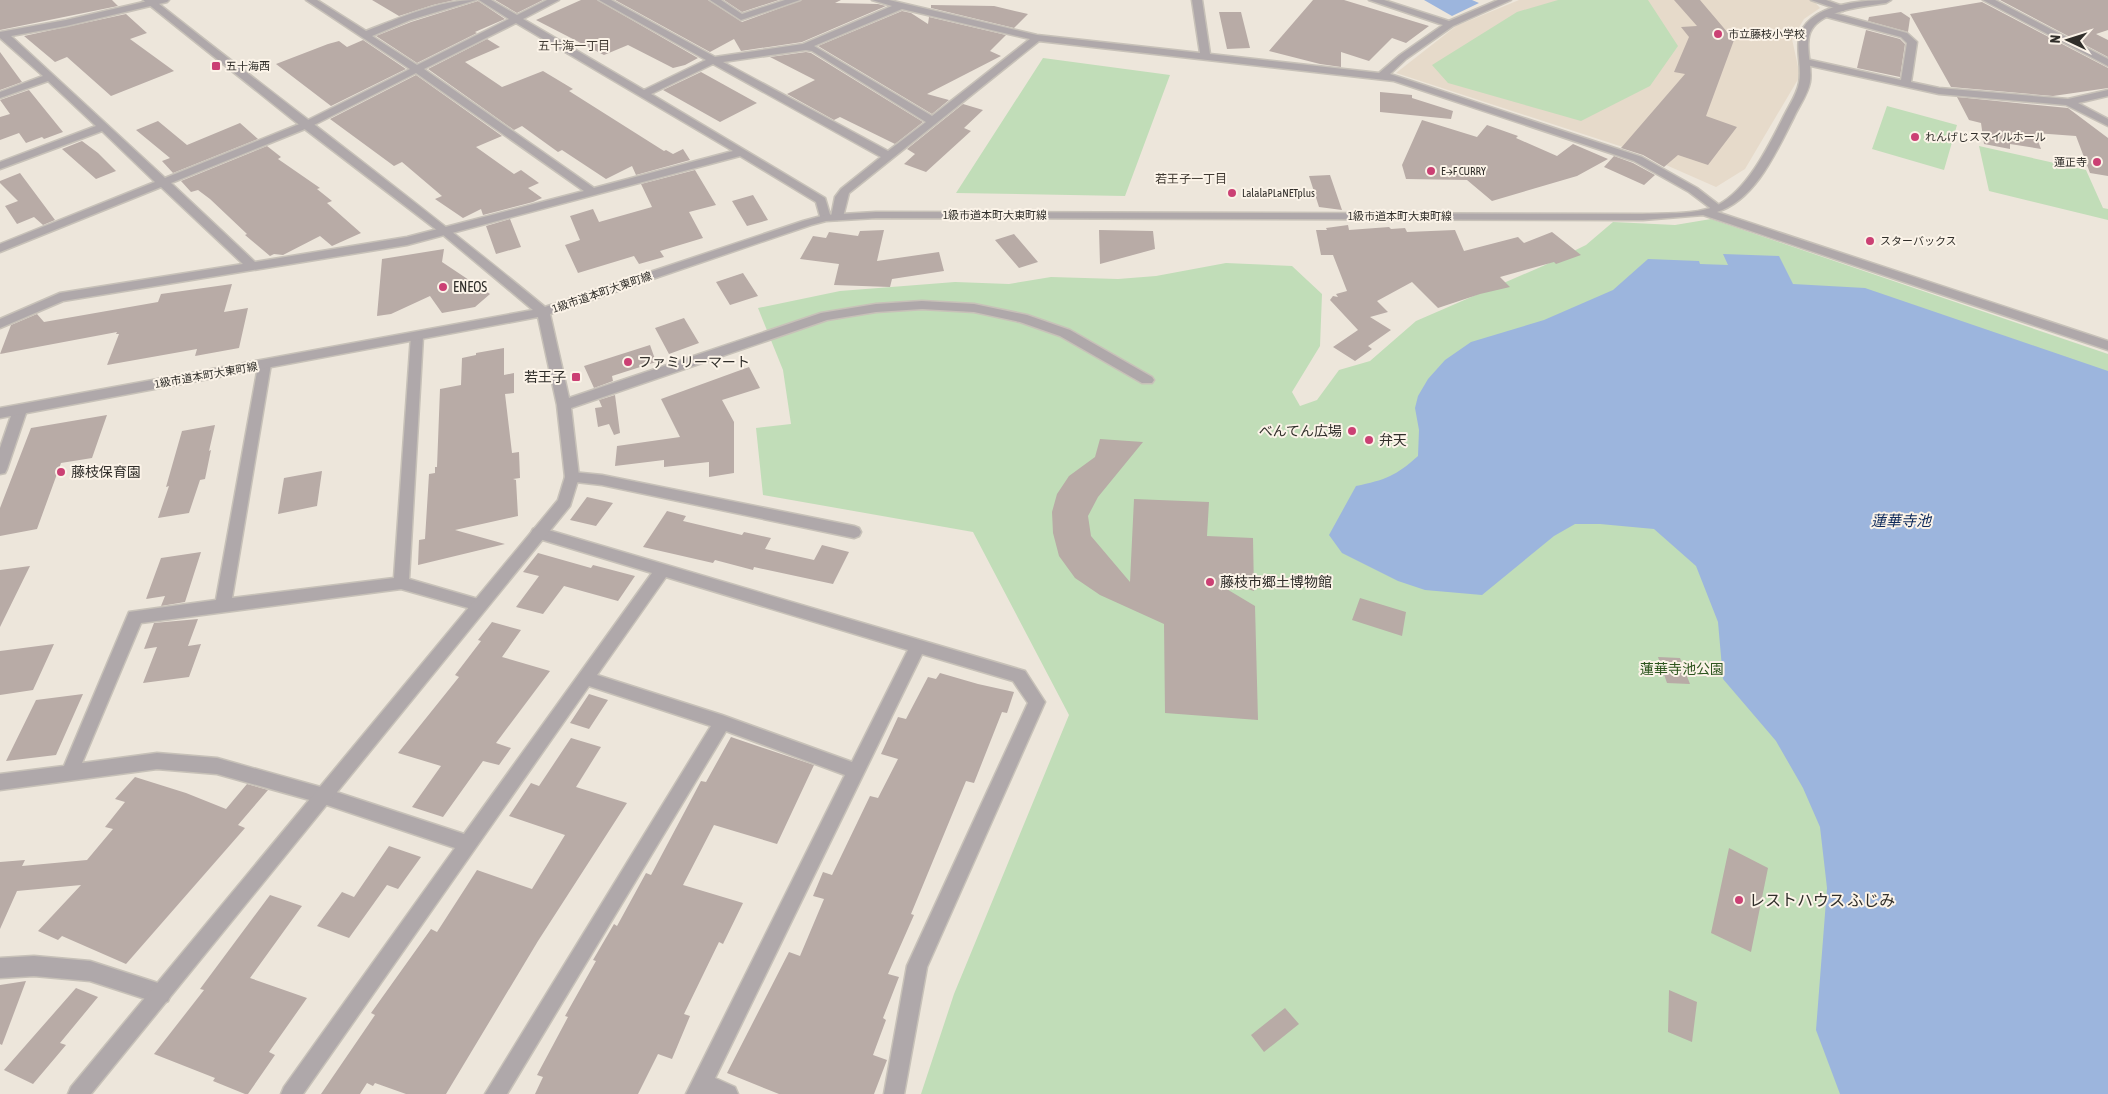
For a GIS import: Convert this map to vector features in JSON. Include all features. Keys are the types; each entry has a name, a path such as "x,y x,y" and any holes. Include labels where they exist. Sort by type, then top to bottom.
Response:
{"street":[{"path":"311,0 417,69 593,192"},
{"path":"365,35 407,18 471,0"},
{"path":"484,0 821,200 831,218"},
{"path":"0,248 306,125 554,0"},
{"path":"604,0 888,156"},
{"path":"715,0 741,16 795,0"},
{"path":"877,0 1036,38 1382,76 1411,83 1617,150 1678,181 1716,208"},
{"path":"1197,0 1206,58"},
{"path":"1374,0 1450,24"},
{"path":"1382,76 1404,57 1450,24 1506,0"},
{"path":"1816,0 1843,8"},
{"name":"1級市道本町大東町線","path":"0,413 543,312 807,223 831,218 876,215 1643,217 1674,216 1716,208 1724,206 1746,189 1803,89 1807,76 1804,37 1813,21 1843,8 1886,0"},
{"path":"1988,0 2108,63"},
{"path":"2,35 66,23 154,1 306,125 446,232 543,312 564,406 572,477 565,502 78,1094"},
{"path":"806,47 901,6"},
{"path":"1826,14 1904,35 1912,42 1906,83"},
{"path":"2,35 50,77 253,266"},
{"path":"831,218 845,191 1036,38"},
{"path":"644,94 714,60 806,47 815,49 932,121"},
{"path":"1806,62 1939,91 2068,102 2108,93"},
{"path":"0,95 50,77"},
{"path":"2068,102 2108,123"},
{"path":"0,166 103,127"},
{"path":"0,324 60,297 407,241 742,152"},
{"path":"1700,211 2108,346"},
{"path":"564,406 825,316 876,308 922,305 974,308 1023,318 1065,333 1147,380"},
{"path":"401,583 417,336"},
{"path":"223,606 264,364"},
{"path":"0,468 20,410"},
{"path":"572,477 602,480 854,532"},
{"path":"538,534 1019,676 1037,702 917,966 894,1094"},
{"path":"291,1094 662,570"},
{"path":"70,772 135,617 401,583 479,606"},
{"path":"728,1094 699,1089 918,646"},
{"path":"586,678 722,722 856,771"},
{"path":"495,1094 722,722"},
{"path":"0,782 157,761 217,766 324,796 468,844"},
{"path":"0,968 34,966 90,970 161,994"}],"shaded area":[{"path":"1519,0 1809,0 1814,1 1820,8 1804,19 1792,39 1800,76 1745,169 1716,187 1632,150 1396,73 1456,26"}],"green space":[{"path":"1558,0 1648,0 1678,46 1650,86 1581,121 1448,83 1432,65 1517,12"},
{"path":"1043,58 1170,75 1125,196 956,193"},
{"name":"れんげじスマイルホール","path":"1887,106 1957,125 1944,170 1872,149"},
{"path":"1979,146 2086,170 2103,208 2108,209 2108,220 1989,191"},
{"name":"蓮華寺池公園","path":"1711,219 2108,354 2108,1094 921,1094 954,994 1069,715 973,532 763,495 756,428 791,424 783,370 758,308 840,291 955,282 1009,284 1051,277 1118,279 1156,276 1226,263 1292,266 1322,294 1320,346 1292,392 1300,406 1317,400 1339,370 1370,361 1416,321 1543,266 1586,245 1613,222 1675,225"}],"water":[{"path":"1424,0 1472,0 1479,3 1452,16"},
{"name":"蓮華寺池","path":"1723,254 1779,256 1793,284 1865,288 2108,371 2108,1094 1840,1094 1816,1030 1827,888 1820,827 1803,788 1776,741 1723,679 1718,622 1696,566 1654,529 1600,524 1575,524 1554,536 1482,595 1425,590 1398,581 1342,553 1329,535 1356,486 1375,482 1390,476 1418,456 1419,430 1415,408 1418,396 1428,379 1445,360 1471,342 1544,320 1613,290 1648,259 1699,261 1700,264 1728,265"}],"building":[{"path":"0,0 112,0 118,6 0,30"},
{"path":"372,0 455,0 399,16"},
{"path":"495,0 543,0 517,13"},
{"path":"581,0 597,0 698,58 685,65 673,68 628,45 604,55 536,20"},
{"path":"615,0 708,0 742,22 802,0 841,0 835,3 878,4 886,6 802,42 741,51 734,39 710,52"},
{"path":"724,0 779,0 742,12"},
{"path":"1313,0 1344,0 1429,26 1406,43 1392,38 1369,61 1341,52 1341,67 1320,64 1269,51"},
{"path":"1674,0 1700,0 1734,40 1706,116 1737,127 1708,165 1678,155 1664,167 1643,155 1621,148 1685,74 1674,72 1689,37 1681,27 1697,26"},
{"path":"2000,0 2108,0 2108,30 2096,34 2108,40 2108,57"},
{"path":"478,1 505,19 475,32 477,33 417,63 376,36 411,22"},
{"path":"1982,2 2108,68 2108,88 2053,96 1951,87 1910,14"},
{"path":"931,5 994,6 1028,14 1014,28 931,8"},
{"path":"902,11 911,13 928,24 929,17 1006,35 990,51 1001,56 927,94 949,100 932,114 818,46"},
{"path":"1219,12 1241,12 1250,48 1227,49"},
{"path":"1901,12 1910,18 1908,32 1868,21 1869,17"},
{"path":"126,14 147,33 130,39 174,71 111,96 67,57 55,62 24,36"},
{"path":"1866,30 1900,39 1905,44 1900,77 1857,68"},
{"path":"487,39 500,47 465,62 502,87 543,71 573,89 569,91 664,151 666,150 673,154 683,149 690,160 636,175 632,166 606,179 562,150 558,152 522,126 514,130 428,69"},
{"path":"363,40 406,69 331,106 276,64 328,44 339,41 347,47"},
{"path":"0,52 22,82 0,90"},
{"path":"811,53 923,122 895,144 840,117 834,120 787,94 815,80 770,57"},
{"path":"701,72 757,103 720,122 663,90"},
{"path":"416,75 502,136 476,147 514,174 521,170 539,183 528,188 542,198 483,215 481,209 463,218 435,199 442,196 402,162 394,166 330,119"},
{"path":"29,90 63,132 26,143 19,133 0,140 0,117 10,114 0,100"},
{"path":"1380,92 1412,95 1412,98 1453,111 1451,119 1380,112"},
{"path":"1957,97 2068,108 2108,138 2108,176 2090,173 2076,136 2035,133 2041,149 2010,144 2010,149 1984,144 1981,123 1969,120"},
{"path":"963,104 983,110 964,128 971,131 926,172 904,164 915,154 907,149"},
{"path":"1422,120 1477,137 1487,125 1518,136 1516,138 1557,156 1573,144 1608,159 1577,176 1492,201 1467,180 1406,179 1402,165"},
{"path":"158,121 187,145 240,123 258,139 173,173 162,161 170,158 136,130"},
{"path":"82,141 98,153 116,171 96,179 62,149"},
{"path":"267,146 281,157 278,159 320,188 317,189 332,201 327,203 361,233 332,246 320,236 283,255 274,254 270,256 245,235 247,234 210,199 198,190 191,192 181,181"},
{"path":"1614,156 1633,163 1655,175 1644,185 1604,167"},
{"path":"695,170 716,205 689,212 703,238 660,251 664,257 639,264 634,256 578,273 565,245 580,240 570,216 593,209 599,222 652,207 641,184"},
{"path":"20,173 55,220 43,225 34,217 17,224 5,206 18,201 0,181"},
{"path":"1330,175 1342,210 1319,207 1309,176"},
{"path":"753,195 768,220 747,226 732,201"},
{"path":"510,219 521,247 496,254 486,226"},
{"path":"1348,225 1349,230 1389,227 1391,229 1405,228 1407,232 1455,230 1464,251 1518,237 1524,243 1552,232 1581,255 1556,264 1554,262 1500,277 1510,287 1480,294 1438,308 1412,282 1377,301 1388,312 1370,317 1391,330 1368,346 1372,349 1355,361 1333,347 1358,330 1330,300 1333,296 1338,297 1336,294 1347,291 1333,255 1321,255 1316,230 1327,230 1326,228"},
{"path":"884,230 877,261 939,252 944,271 892,279 890,287 834,285 839,264 800,259 813,236 826,238 829,232 858,236 860,231"},
{"path":"1099,230 1153,231 1155,249 1100,264"},
{"path":"1014,234 1038,262 1019,268 995,240"},
{"path":"444,249 442,262 490,294 475,307 442,313 430,296 391,314 377,316 382,259"},
{"path":"743,273 758,296 730,305 716,282"},
{"path":"232,284 224,312 248,308 239,348 195,356 197,349 107,365 119,334 116,334 117,332 0,354 11,325 37,314 44,322 158,302 161,294"},
{"path":"684,318 699,343 669,354 655,328"},
{"path":"650,345 656,362 612,376 613,381 594,388 584,366"},
{"path":"504,348 504,375 514,373 514,393 505,394 512,453 519,452 520,478 513,479 516,480 518,516 455,530 505,544 418,565 419,540 425,539 429,474 435,473 435,467 437,467 440,389 461,385 462,358 476,355 476,353"},
{"path":"749,367 760,388 722,400 734,422 734,473 709,477 709,462 664,467 664,460 615,466 617,446 680,437 661,399"},
{"path":"615,395 620,433 614,435 609,424 598,427 595,408 602,407 599,400"},
{"path":"107,415 92,458 61,463 37,529 0,536 0,508 31,428"},
{"path":"215,425 205,479 200,480 189,513 158,518 169,486 166,487 182,431"},
{"name":"藤枝市郷土博物館","path":"1100,439 1143,442 1098,497 1088,516 1091,536 1130,582 1134,499 1209,502 1207,536 1253,538 1254,591 1222,581 1220,585 1255,606 1258,720 1165,713 1164,624 1100,595 1075,578 1059,556 1053,533 1052,512 1057,494 1069,476 1095,457"},
{"path":"322,471 317,506 278,514 284,478"},
{"path":"587,497 613,503 596,526 570,520"},
{"path":"667,511 686,516 683,521 742,535 744,532 771,538 765,549 814,560 822,545 849,552 833,584 754,567 753,570 715,560 713,563 643,547"},
{"path":"201,552 185,602 161,606 165,596 146,599 161,558"},
{"path":"538,553 591,568 593,565 635,576 618,601 564,586 543,614 516,607 539,576 523,572"},
{"path":"30,566 0,627 0,570"},
{"path":"1360,598 1406,612 1402,636 1352,620"},
{"path":"198,619 188,646 201,644 189,677 143,683 157,647 144,649 154,623"},
{"path":"492,622 521,630 502,657 550,671 496,743 511,748 499,765 483,761 443,817 412,807 441,766 398,753 459,677 455,675 481,641 478,640"},
{"path":"54,644 33,690 0,695 0,651"},
{"path":"1658,657 1680,658 1690,684 1667,683"},
{"path":"940,673 1014,692 1007,713 1002,712 974,783 966,781 911,914 914,915 888,974 899,977 883,1018 886,1020 873,1055 887,1060 874,1094 779,1094 727,1073 789,952 800,956 824,899 813,896 823,872 832,875 870,796 878,798 898,759 881,754 898,717 906,719 928,677 936,679"},
{"path":"83,694 56,755 6,761 36,700"},
{"path":"589,694 608,700 589,729 570,723"},
{"path":"731,737 814,765 777,844 714,825 683,885 743,903 723,944 719,942 684,1014 690,1016 672,1059 658,1054 638,1094 535,1094 543,1077 537,1075 568,1017 565,1016 596,961 593,960 614,924 617,926 646,873 651,875 701,781 706,782"},
{"path":"571,738 601,747 576,787 627,803 538,941 446,1094 406,1094 375,1083 373,1086 367,1083 360,1094 321,1094 375,1015 371,1013 431,929 437,932 477,870 532,889 565,835 509,816 531,783 539,786"},
{"path":"135,777 186,793 226,809 247,784 268,790 238,825 245,828 126,964 62,936 58,940 38,931 81,885 17,891 0,929 0,862 25,860 22,866 87,860 113,829 105,827 125,802 115,799"},
{"path":"389,846 421,857 398,889 387,885 349,938 317,926 342,892 354,897"},
{"name":"レストハウス ふじみ","path":"1729,848 1768,868 1751,952 1711,933"},
{"path":"270,895 302,906 250,978 307,998 269,1052 275,1055 248,1094 245,1094 213,1081 215,1078 154,1054 204,990 200,989"},
{"path":"26,981 2,1045 0,1044 0,985"},
{"path":"76,988 98,997 60,1043 66,1045 33,1084 4,1070"},
{"path":"1669,990 1697,1002 1692,1042 1668,1032"},
{"path":"1285,1008 1299,1024 1264,1052 1251,1035"}],"place":[{"name":"市立藤枝小学校","path":"1718,34"},
{"name":"五十海西","path":"216,66"},
{"name":"れんげじスマイルホール","path":"1915,137"},
{"name":"蓮正寺","path":"2097,162"},
{"name":"E→F CURRY","path":"1431,171"},
{"name":"LalalaPLaNETplus","path":"1232,193"},
{"name":"スターバックス","path":"1870,241"},
{"name":"ENEOS","path":"443,287"},
{"name":"ファミリーマート","path":"628,362"},
{"name":"若王子","path":"576,377"},
{"name":"べんてん広場","path":"1352,431"},
{"name":"弁天","path":"1369,440"},
{"name":"藤枝保育園","path":"61,472"},
{"name":"藤枝市郷土博物館","path":"1210,582"},
{"name":"レストハウス ふじみ","path":"1739,900"}],"district":[{"name":"五十海一丁目","path":"574,46"},
{"name":"若王子一丁目","path":"1191,179"}]}
